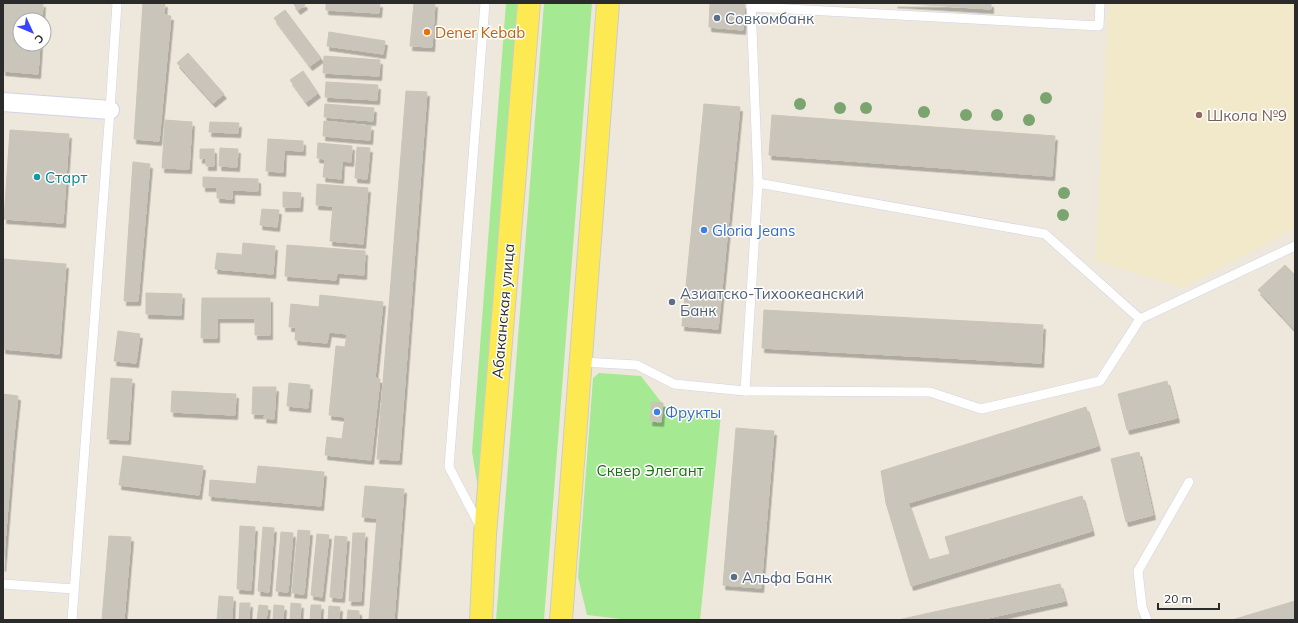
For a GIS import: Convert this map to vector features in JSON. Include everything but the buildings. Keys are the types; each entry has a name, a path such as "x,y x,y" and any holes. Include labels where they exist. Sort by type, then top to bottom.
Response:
{"main road":[{"name":"Абаканская улица","path":"481,620 485,535 529,3"},
{"path":"561,620 608,3"}],"street":[{"path":"3,102 110,110"}],"lane":[{"path":"72,620 117,3"},
{"path":"485,3 449,467 485,535"},
{"path":"745,391 758,182 751,5 1098,26 1100,3"},
{"path":"758,182 1045,234 1140,319"},
{"path":"581,362 637,365 674,384 745,391 930,392 981,409 1100,381 1140,319 1295,246"},
{"path":"1147,620 1142,607 1138,571 1189,482"},
{"path":"3,584 74,589"}],"shaded area":[{"name":"Школа №9","path":"1109,3 1295,3 1295,228 1183,288 1095,261"}],"green space":[{"path":"506,3 518,3 478,488 472,452"},
{"path":"544,3 592,3 544,620 496,620"},
{"name":"Сквер Элегант","path":"599,373 641,376 665,407 721,414 700,620 629,620 587,615 578,577 593,378"}],"place":[{"name":"Совкомбанк","path":"717,18"},
{"name":"Dener Kebab","path":"427,32"},
{"name":"Школа №9","path":"1199,115"},
{"name":"Старт","path":"37,177"},
{"name":"Gloria Jeans","path":"704,230"},
{"name":"Азиатско-Тихоокеанский Банк","path":"672,302"},
{"name":"Фрукты","path":"657,412"},
{"name":"Альфа Банк","path":"734,577"}]}
